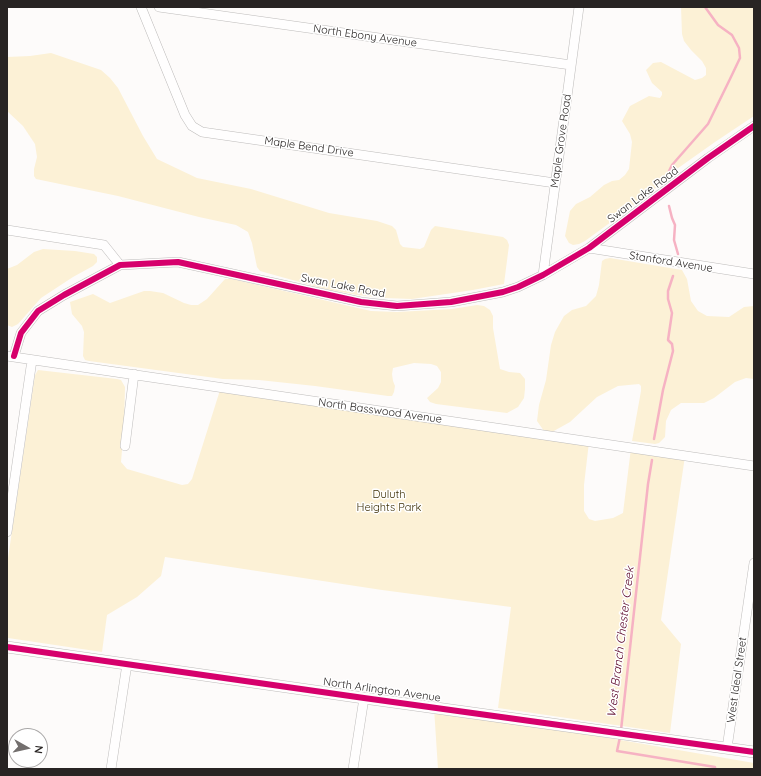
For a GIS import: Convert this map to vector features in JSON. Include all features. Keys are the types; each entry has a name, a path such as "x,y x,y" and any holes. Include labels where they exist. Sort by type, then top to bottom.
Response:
{"main road":[{"name":"North Arlington Avenue","path":"7,647 754,752"}],"street":[{"name":"Maple Bend Drive","path":"141,7 185,115 192,126 197,130 202,132 555,183"},
{"name":"North Ebony Avenue","path":"159,7 571,65"},
{"name":"Maple Grove Road","path":"543,276 579,7"},
{"name":"Swan Lake Road","path":"10,356 21,333 38,312 64,295 120,265 178,262 361,302 397,306 451,302 503,292 543,276 588,248 708,158 754,126"},
{"path":"7,230 104,245 120,265"},
{"name":"Stanford Avenue","path":"588,248 754,274"},
{"name":"North Basswood Avenue","path":"10,356 754,466"},
{"path":"7,532 10,488 32,360"},
{"path":"125,446 134,374"},
{"name":"West Ideal Street","path":"726,748 754,563"},
{"path":"111,769 127,664"},
{"path":"353,769 364,698"}],"green space":[{"path":"681,7 754,7 754,116 674,171 652,192 585,241 573,245 569,243 565,236 570,211 576,204 590,197 604,185 612,181 619,180 629,169 632,142 630,134 622,121 630,106 649,96 660,98 662,95 662,92 652,83 646,70 653,63 661,62 695,80 706,75 706,68 702,61 684,41 682,34"},
{"path":"51,53 101,70 110,78 118,88 157,159 197,178 251,189 329,213 377,221 392,226 396,230 400,244 403,247 420,249 424,247 431,230 435,226 503,237 507,240 509,245 504,284 412,299 357,295 321,288 260,271 257,267 248,232 236,225 118,196 36,179 34,176 37,157 35,144 23,126 7,111 7,57"},
{"path":"43,249 94,254 97,257 97,262 93,266 41,298 18,324 12,327 7,325 7,269 17,265 34,252"},
{"path":"610,258 682,270 687,279 691,301 698,311 707,316 729,317 744,307 754,306 754,379 746,378 735,382 714,398 704,403 681,403 671,410 666,421 665,437 659,443 655,444 632,441 641,391 641,386 639,384 618,386 597,397 570,422 552,432 544,431 537,421 539,405 546,380 551,345 555,332 564,316 572,310 586,306 596,296 602,261"},
{"path":"225,279 232,279 371,311 397,312 452,309 477,305 484,306 490,310 493,316 493,328 500,369 520,373 525,379 524,398 518,407 507,413 430,402 427,398 438,388 441,382 441,372 437,366 431,364 414,363 393,368 392,374 395,386 394,392 392,396 388,396 259,380 223,379 85,360 83,356 84,332 82,326 72,314 70,302 93,294 110,303 144,291 150,291 163,293 184,303 198,305 207,299"},
{"name":"Duluth Heights Park","path":"38,370 121,380 125,387 121,462 127,469 182,485 188,484 192,479 221,387 589,442 584,485 584,511 589,519 595,521 613,518 623,513 631,448 685,456 661,620 681,644 670,733 498,708 511,607 382,590 165,557 161,576 137,597 107,615 102,652 8,638 7,565 35,375"},
{"path":"434,708 754,763 754,769 438,769"}],"waterway":[{"name":"West Branch Chester Creek","path":"669,171 672,165 708,124 740,58 739,48 732,35 718,25 705,7"},
{"name":"West Branch Chester Creek","path":"669,206 675,225 674,240 678,254"},
{"name":"West Branch Chester Creek","path":"654,439 663,390 673,351 672,344 668,340 672,313 668,299 668,291 673,276"},
{"name":"West Branch Chester Creek","path":"621,730 648,484 652,460"},
{"name":"West Branch Chester Creek","path":"620,737 617,751 715,767 715,769"}],"cycle path":[{"path":"14,356 21,333 38,311 64,295 120,265 178,262 361,302 397,306 451,302 503,292 518,287 543,275 589,248 708,158 754,126"},
{"path":"7,647 754,752"}]}
